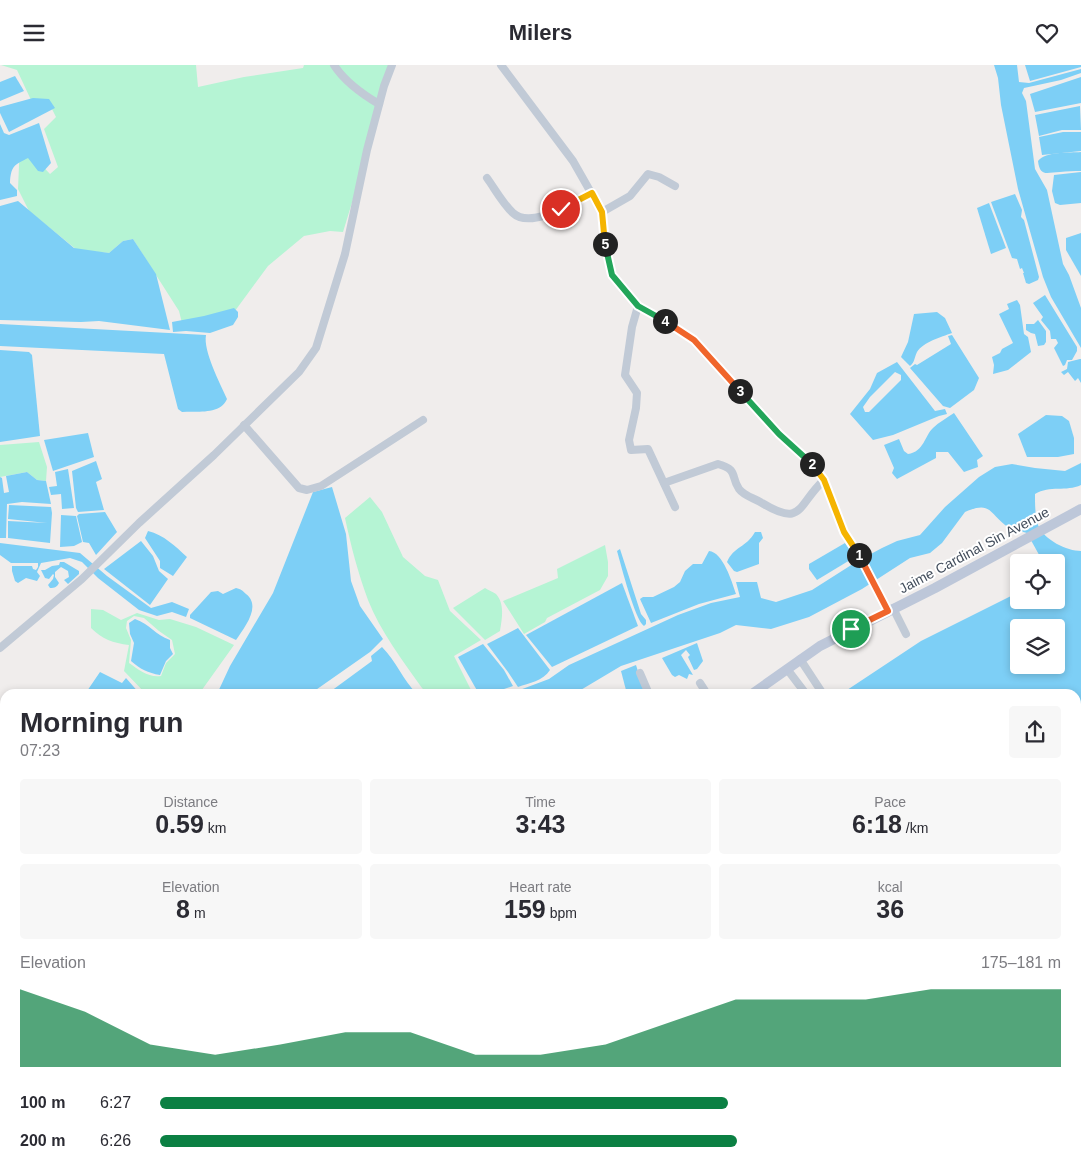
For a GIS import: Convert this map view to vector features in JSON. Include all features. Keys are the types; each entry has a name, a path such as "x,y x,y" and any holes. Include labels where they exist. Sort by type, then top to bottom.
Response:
{"main road":[{"name":"Jaime Cardinal Sin Avenue","path":"759,689 820,646 890,609 935,589 1081,509"}],"street":[{"path":"334,65 342,76 363,94 379,104"},
{"path":"0,648 82,579 299,372 316,348 345,254 366,150 384,85 392,65"},
{"path":"501,65 573,161 592,193 602,212 606,247 612,275 638,306 666,321 694,340 779,434 814,467 824,480 844,532 860,556 871,580 906,634"},
{"path":"602,212 630,196 648,174 676,185"},
{"path":"487,178 513,213 522,219 533,220 561,209 592,193"},
{"path":"638,306 632,327 625,375 637,393 629,440 631,450 648,449 675,507"},
{"path":"244,425 299,488 307,490 321,486 422,419"},
{"path":"664,483 718,464 727,467 734,473 739,489 747,495 770,508 788,515 794,514 801,508 815,488 824,480"},
{"path":"800,659 820,689"},
{"path":"787,669 802,689"},
{"path":"640,673 647,689"},
{"path":"700,683 703,689"}],"green space":[{"path":"1,65 196,65 198,87 244,77 303,68 304,65 394,65 343,232 330,231 304,236 268,266 232,315 182,323 179,311 133,239 123,241 109,253 77,250 29,211 18,189 20,142 50,174 58,167 44,129 56,117 50,105 31,100 17,70"},
{"path":"39,442 47,467 46,481 37,480 27,472 0,477 0,445"},
{"path":"370,497 382,512 403,557 425,576 438,580 450,611 481,640 454,656 470,689 422,688 385,634 373,612 361,580 345,518"},
{"path":"605,545 608,576 600,590 547,618 545,622 524,634 503,601 558,578 557,569"},
{"path":"485,588 496,594 499,598 502,612 500,631 485,640 453,608"},
{"path":"91,609 103,610 121,620 137,613 159,620 170,619 196,627 234,645 203,689 141,689 124,671 129,645 108,640 91,628","holes":["134,616 144,618 172,640 175,654 166,663 161,676 148,675 129,663 131,640 126,628 127,621"]}],"water":[{"path":"994,65 1017,65 1019,82 1029,83 1081,69 1081,73 1061,80 1024,88 1022,93 1026,101 1035,169 1047,190 1063,264 1081,308 1081,348 1051,297 1043,277 1018,189"},
{"path":"1025,65 1081,65 1081,67 1030,81"},
{"path":"15,76 24,91 0,101 0,82"},
{"path":"1081,77 1081,103 1035,112 1030,94"},
{"path":"33,98 49,99 55,108 9,132 0,113 0,107"},
{"path":"1080,106 1081,130 1062,130 1039,136 1035,115"},
{"path":"39,123 51,163 43,172 38,171 28,158 16,165 12,169 10,183 17,190 17,196 0,200 0,124 4,133 9,135"},
{"path":"1063,132 1081,132 1081,151 1042,155 1039,137"},
{"path":"1081,152 1081,171 1045,173 1039,166 1038,161 1046,156 1058,153"},
{"path":"1081,172 1081,203 1060,205 1055,203 1052,191 1054,175"},
{"path":"1015,194 1022,210 1021,217 1024,220 1039,277 1038,280 1029,284 1026,283 1024,273 1022,268 1020,269 1017,259 1012,258 991,202"},
{"path":"18,201 74,248 109,253 123,241 133,239 156,274 170,330 99,321 0,320 0,206"},
{"path":"989,203 1006,248 991,254 977,208"},
{"path":"1081,233 1081,276 1066,250 1066,238"},
{"path":"1045,295 1077,347 1072,360 1067,360 1063,366 1054,348 1058,343 1056,339 1051,339 1050,331 1041,320 1043,317 1033,303"},
{"path":"1017,300 1020,305 1024,334 1028,337 1031,352 1008,370 993,374 994,365 992,357 1013,343 999,314 1009,309 1007,304"},
{"path":"234,308 238,312 238,317 233,325 210,333 173,332 172,322"},
{"path":"937,312 945,318 952,333 923,345 910,366 901,357 908,342 914,314"},
{"path":"1038,320 1046,331 1046,342 1044,345 1038,346 1035,334 1026,330 1026,324 1034,324"},
{"path":"0,324 206,335 209,358 227,399 224,404 214,410 182,412 178,409 164,354 0,346"},
{"path":"952,335 979,378 974,390 950,408 943,406 910,368 951,344 948,336"},
{"path":"0,350 29,352 32,355 40,436 0,442"},
{"path":"1081,359 1081,383 1078,378 1075,381 1068,372 1064,375 1061,372 1067,369 1068,362"},
{"path":"897,362 935,411 945,409 947,414 893,435 873,440 850,414 870,389 877,373","holes":["895,372 901,375 901,380 869,412 865,412 863,407 870,397"]},
{"path":"954,413 983,456 977,460 978,467 964,472 948,452 936,452 936,458 897,479 892,473 894,468 884,445 899,439 904,451 908,454 913,453 921,447 933,428"},
{"path":"1046,415 1062,416 1069,421 1074,438 1074,454 1058,457 1027,457 1018,434"},
{"path":"88,433 94,457 53,471 44,440"},
{"path":"96,461 102,479 96,482 104,510 78,512 72,471"},
{"path":"1081,463 1081,485 1041,491 1035,494 1035,502 1037,522 1045,535 1063,547 1081,551 1081,689 849,689 921,641 1010,596 1010,609 1065,609 1065,554 1039,554 1027,533 1005,525 988,509 980,508 965,512 942,543 930,553 910,558 862,589 809,617 771,629 736,625 720,633 621,666 582,689 522,689 549,679 569,665 678,615 711,603 740,597 736,582 757,582 761,598 776,602 812,590 882,548 897,541 920,535 945,507 979,477 995,467 1012,464 1065,471"},
{"path":"68,469 74,508 62,509 61,494 51,495 49,487 57,486 55,472"},
{"path":"27,472 37,480 46,481 51,504 22,502 7,504 6,538 0,538 0,477 2,478 4,493 9,492 6,476"},
{"path":"332,487 346,534 351,581 360,606 383,639 370,652 317,689 219,689 230,666 273,593 313,492"},
{"path":"9,505 51,507 50,543 8,538 8,521 47,523 8,519"},
{"path":"105,512 117,532 96,555 89,543 83,542 77,516 79,514"},
{"path":"61,515 76,516 82,542 74,546 60,547"},
{"path":"148,531 164,538 187,557 173,576 160,568 160,561 145,538"},
{"path":"755,532 761,532 763,538 759,543 759,564 737,572 734,571 727,562 733,553 748,541"},
{"path":"141,541 153,556 159,571 168,579 150,605 104,569"},
{"path":"0,543 80,553 107,576 151,608 172,602 189,609 186,617 172,612 157,616 139,610 98,578 82,562 70,558 41,563 37,572 40,576 37,581 26,578 18,583 15,581 12,566 32,566 36,570 38,563 11,563 0,555"},
{"path":"845,543 855,557 817,580 809,569 809,564"},
{"path":"620,549 641,614 646,620 644,626 640,622 629,591 617,551"},
{"path":"709,551 719,556 723,562 736,594 699,604 651,623 640,599 643,597 653,597 674,587 680,582 685,571 693,564 702,564"},
{"path":"60,562 64,562 79,571 79,574 68,584 64,580 69,577 68,571 61,567 55,572 55,577 59,583 56,587 50,588 48,585 54,575 49,579 45,578 41,570 59,565"},
{"path":"622,583 638,626 552,667 526,635"},
{"path":"236,588 242,590 250,599 252,611 236,640 190,618 190,615 211,592 218,591 223,594"},
{"path":"135,619 170,640 170,648 173,654 166,661 160,675 144,670 131,661 134,643 130,634 129,623"},
{"path":"518,628 550,670 540,679 518,687 487,644"},
{"path":"697,643 703,661 697,669 694,670 688,657 690,655 686,650 681,655 693,675 689,674 687,679 679,675 675,677 672,675 662,658"},
{"path":"483,644 504,670 513,686 504,689 476,689 458,657"},
{"path":"382,647 413,689 334,689 372,661 371,656"},
{"path":"636,665 643,689 626,689 621,671"},
{"path":"100,672 122,683 126,678 136,689 88,689"}],"route":[{"path":"561,209 592,193 602,212 606,247 612,275 638,306 666,321 694,340 779,434 814,467 824,480 844,532 860,556 888,611 851,629"}]}
